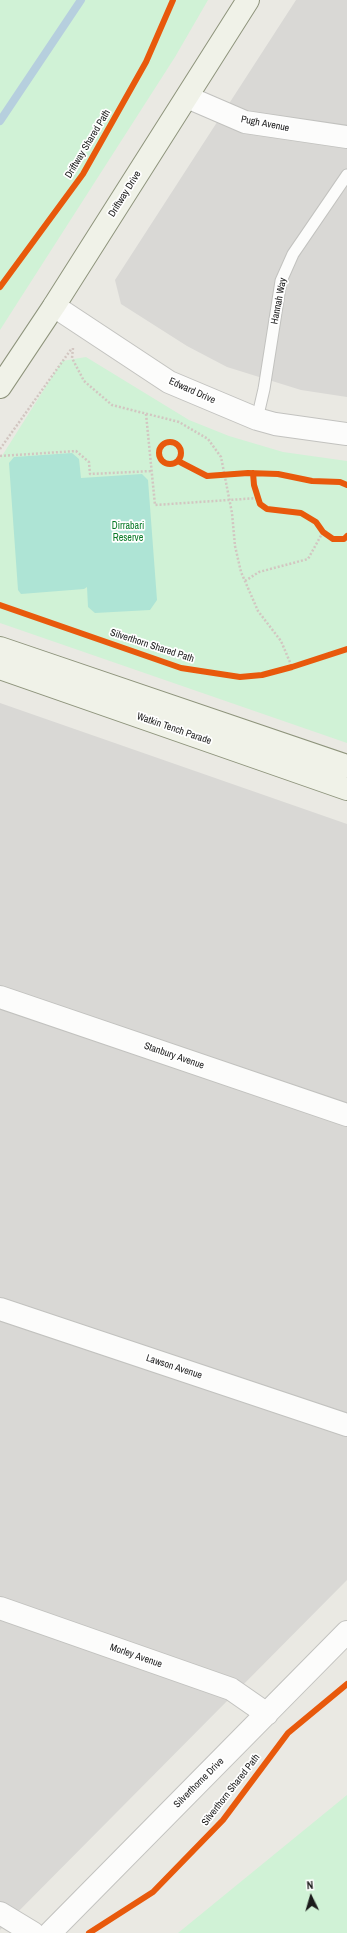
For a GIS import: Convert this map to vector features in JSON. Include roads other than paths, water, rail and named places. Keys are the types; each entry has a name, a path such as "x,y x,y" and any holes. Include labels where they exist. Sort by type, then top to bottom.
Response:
{"street":[{"name":"Driftway Drive","path":"0,387 54,306 248,0"},
{"name":"Pugh Avenue","path":"187,97 245,122 347,138"},
{"name":"Edward Drive","path":"54,306 169,382 257,419 275,424 347,434"},
{"name":"Watkin Tench Parade","path":"0,648 347,766"},
{"name":"Watkin Tench Parade","path":"0,668 347,789"},
{"name":"Stanbury Avenue","path":"0,997 347,1115"},
{"name":"Lawson Avenue","path":"0,1309 347,1425"},
{"name":"Morley Avenue","path":"0,1608 231,1689 267,1714"},
{"name":"Silverthorne Drive","path":"50,1933 347,1632"},
{"path":"0,1913 33,1933"}],"lane":[{"name":"Hannah Way","path":"257,419 264,389 281,280 293,254 347,176"}],"waterway":[{"path":"0,121 81,0"}],"park label":[{"name":"Dirrabari Reserve","path":"128,532"}]}
